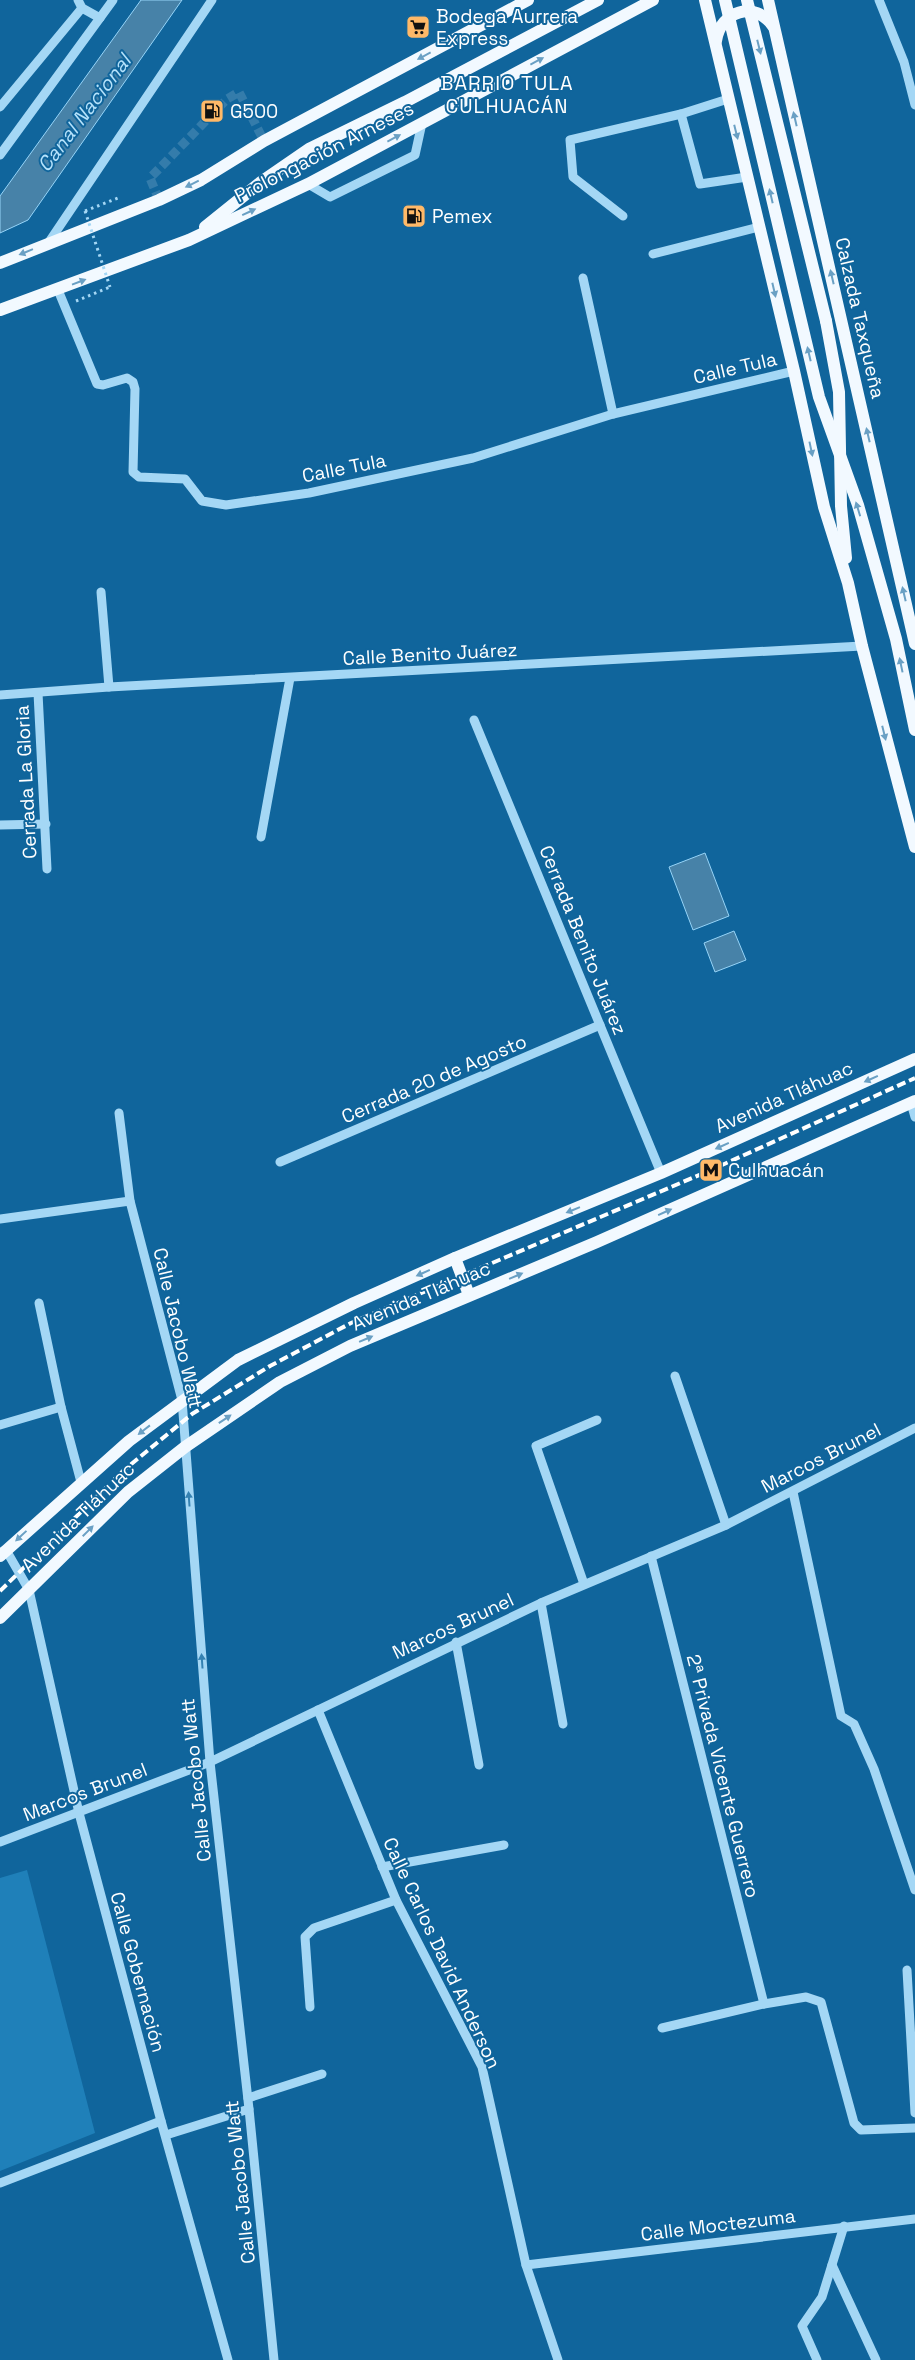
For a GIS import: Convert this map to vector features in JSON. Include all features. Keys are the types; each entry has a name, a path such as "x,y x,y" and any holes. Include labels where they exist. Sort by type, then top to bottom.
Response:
{"main road":[{"name":"Prolongación Arneses","path":"0,263 159,200 201,180 264,141 528,0"},
{"path":"189,240 261,182 309,150 405,102 598,0"},
{"name":"Prolongación Arneses","path":"0,310 189,240 308,184 653,0"},
{"name":"Calzada Taxqueña","path":"704,0 794,371 824,507 848,583 862,646 915,847"},
{"path":"725,0 819,397 863,524 896,639 915,730"},
{"name":"Calzada Taxqueña","path":"747,0 826,321 838,392 841,506 848,583"},
{"name":"Calzada Taxqueña","path":"768,0 915,642"},
{"path":"716,49 717,34 720,26 732,15 739,12 756,12 764,16 775,28"},
{"name":"Avenida Tláhuac","path":"2,1553 81,1482 182,1400 238,1360 354,1303 455,1258 661,1173 915,1059"},
{"name":"Avenida Tláhuac","path":"0,1618 128,1492 185,1447 280,1382 350,1346 913,1102"},
{"path":"455,1258 469,1296"}],"street":[{"path":"0,155 112,0"},
{"path":"49,242 212,0"},
{"path":"879,0 904,62 915,105"},
{"path":"0,107 80,4 100,18"},
{"path":"623,216 573,177 570,140 680,114 728,98"},
{"path":"680,114 700,184 747,177"},
{"path":"308,184 330,198 415,155 422,123"},
{"path":"653,254 759,227"},
{"path":"583,278 613,414"},
{"name":"Calle Tula","path":"58,290 96,384 103,385 127,378 133,382 135,389 133,472 139,478 186,479 202,501 226,505 309,493 473,458 613,414 794,371"},
{"path":"101,592 109,686"},
{"name":"Calle Benito Juárez","path":"0,695 109,686 290,678 862,646"},
{"path":"262,837 290,678"},
{"name":"Cerrada La Gloria","path":"38,693 47,869"},
{"name":"Cerrada Benito Juárez","path":"474,720 661,1173"},
{"path":"0,825 46,824"},
{"name":"Cerrada 20 de Agosto","path":"280,1162 600,1025"},
{"path":"913,1102 915,1117"},
{"name":"Calle Jacobo Watt","path":"119,1113 130,1201 182,1400 210,1762 248,2098 274,2360"},
{"path":"0,1219 130,1201"},
{"path":"39,1303 61,1407 81,1482"},
{"path":"675,1376 726,1525"},
{"path":"0,1425 61,1407"},
{"path":"584,1584 536,1446 597,1420"},
{"name":"Marcos Brunel","path":"0,1842 210,1762 456,1642 584,1584 726,1525 915,1428"},
{"path":"793,1492 840,1716 854,1724 874,1769 913,1874 915,1890"},
{"name":"Calle Gobernación","path":"2,1553 28,1590 78,1813 228,2360"},
{"name":"2ª Privada Vicente Guerrero","path":"651,1556 764,2004"},
{"path":"541,1603 563,1724"},
{"path":"456,1642 479,1765"},
{"name":"Calle Carlos David Anderson","path":"318,1710 396,1900 482,2067 526,2265 558,2360"},
{"path":"382,1867 504,1845"},
{"path":"310,2008 305,1937 314,1928 396,1900"},
{"path":"907,1970 915,2113"},
{"path":"662,2028 764,2004 806,1997 821,2002 854,2123 862,2130 915,2128"},
{"path":"248,2098 322,2074"},
{"path":"166,2136 249,2109"},
{"path":"0,2183 161,2121"},
{"name":"Calle Moctezuma","path":"526,2265 915,2218"},
{"path":"817,2360 802,2326 822,2296 844,2226"},
{"path":"832,2265 876,2360"}],"path":[{"path":"88,296 110,287 85,211 118,198"}],"shaded area":[{"path":"27,1870 95,2133 0,2171 0,1878"}],"water":[{"name":"Canal Nacional","path":"141,0 182,0 28,220 0,233 0,196"},
{"path":"705,853 729,916 693,930 669,867"},
{"path":"734,931 746,960 715,972 704,943"}],"tunnel":[{"path":"159,200 150,178 227,99 239,92 264,141"}],"railway":[{"path":"0,1591 124,1470 192,1414 270,1366 351,1323 711,1170 915,1078"}],"place":[{"name":"Bodega Aurrera Express","path":"418,27"},
{"name":"G500","path":"212,111"},
{"name":"Pemex","path":"414,216"},
{"name":"Culhuacán","path":"711,1170"}],"district":[{"name":"BARRIO TULA CULHUACÁN","path":"507,94"}]}
